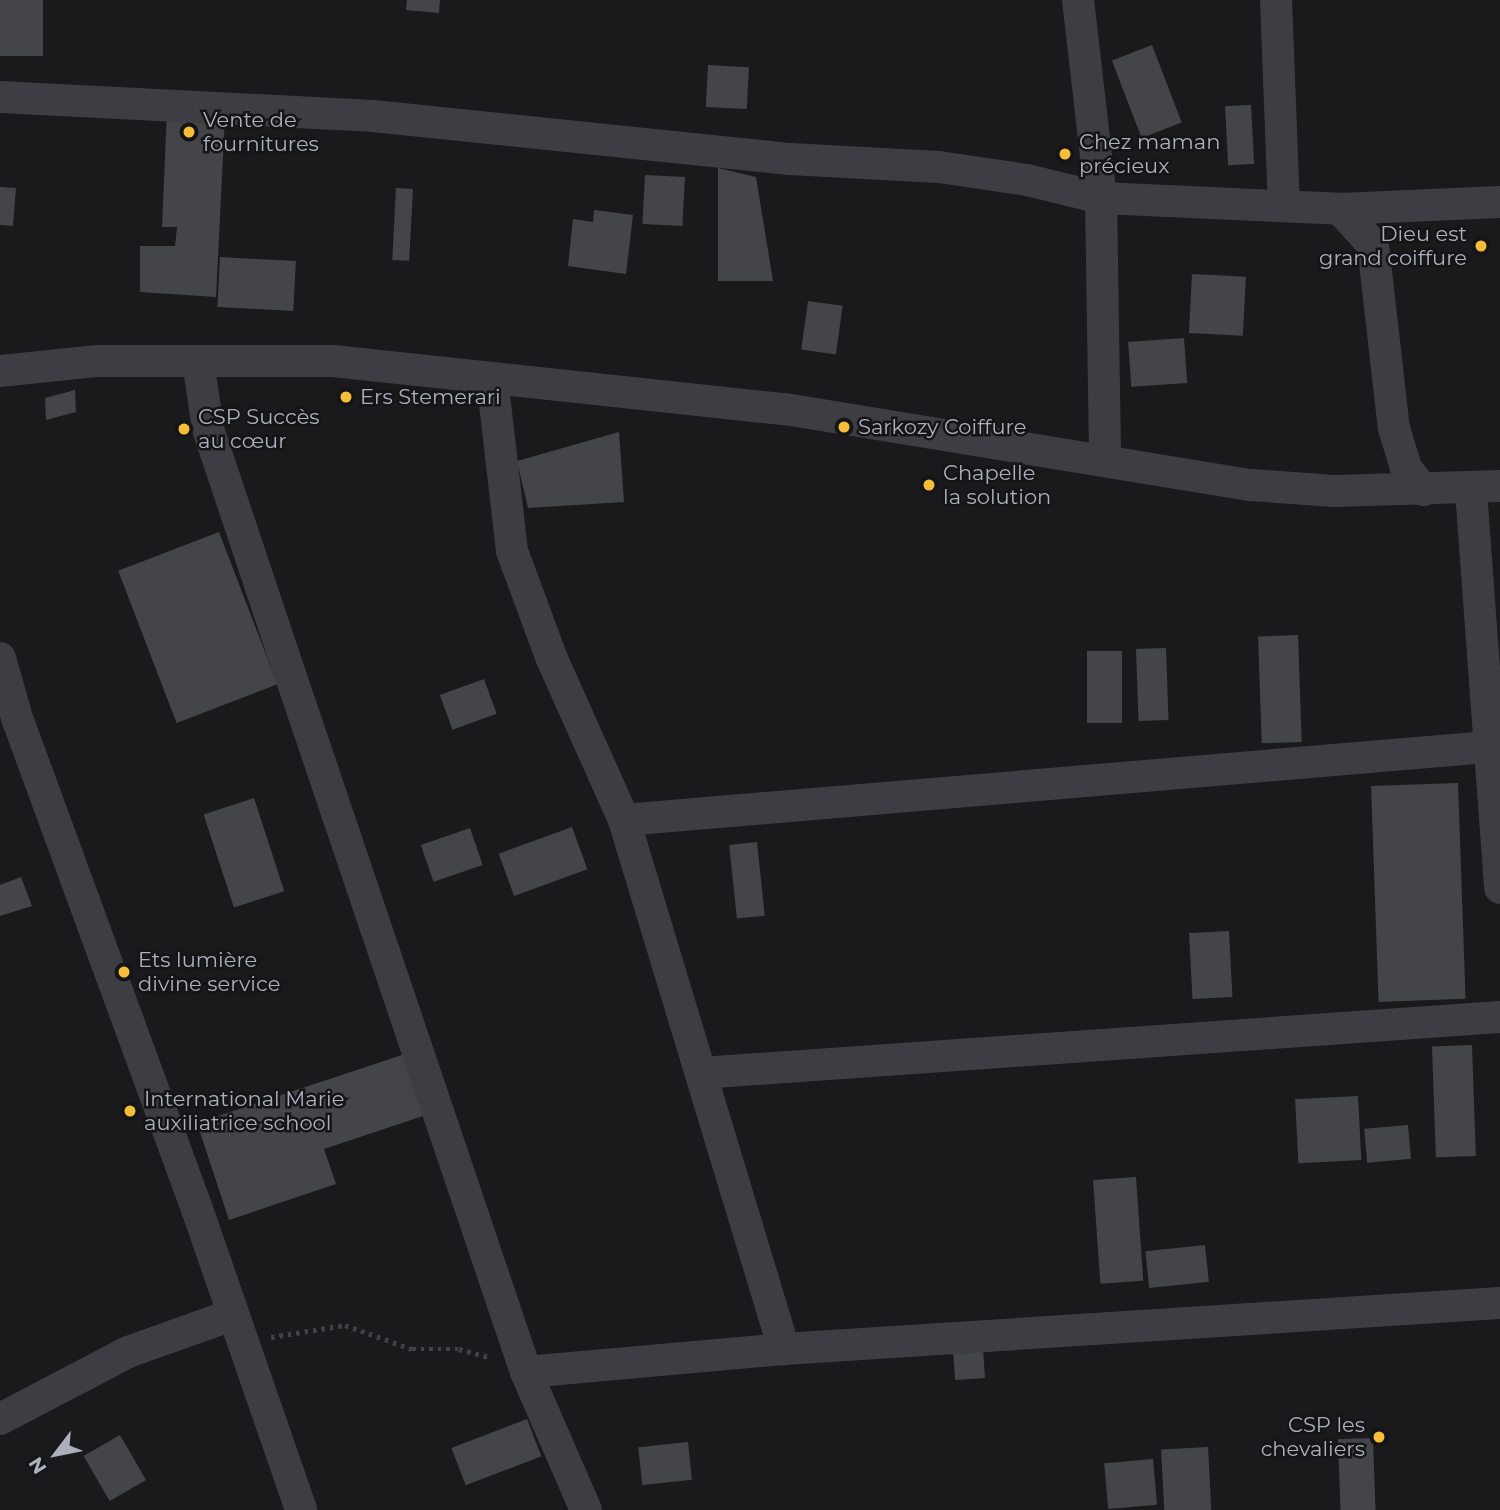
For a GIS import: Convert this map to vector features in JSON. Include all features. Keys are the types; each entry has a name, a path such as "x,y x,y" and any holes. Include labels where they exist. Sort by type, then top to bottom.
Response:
{"street":[{"path":"1078,0 1101,198 1105,461"},
{"path":"1276,0 1284,204"},
{"path":"0,97 373,116 790,159 939,167 1027,180 1101,198 1284,204 1340,209 1500,202"},
{"path":"1340,209 1373,245 1394,428 1406,468 1423,490"},
{"path":"198,361 208,429 526,1371 586,1510"},
{"path":"0,371 97,362 333,361 785,409 1251,485 1334,491 1486,489 1500,888"},
{"path":"492,378 512,551 552,660 624,820 784,1349"},
{"path":"0,658 8,719 197,1209 301,1510"},
{"path":"624,820 1496,746"},
{"path":"701,1073 1500,1017"},
{"path":"526,1371 784,1349 1500,1303"},
{"path":"0,1419 128,1352 232,1315"}],"path":[{"path":"232,1315 266,1338 345,1325 412,1349 478,1352 526,1371"}],"building":[{"path":"0,0 43,0 43,56 0,56"},
{"path":"407,0 440,0 439,13 406,10"},
{"path":"1152,45 1182,122 1142,138 1112,60"},
{"path":"708,65 749,67 747,109 706,107"},
{"path":"1251,105 1254,164 1228,165 1225,106"},
{"path":"167,112 225,116 216,297 140,292 140,246 175,246 177,227 162,227"},
{"path":"718,168 756,177 773,281 718,281"},
{"path":"645,175 685,177 682,226 642,224"},
{"path":"0,187 16,188 13,226 0,225"},
{"path":"396,188 413,189 409,261 392,260"},
{"path":"594,210 633,215 626,274 568,266 573,219 593,222"},
{"path":"220,257 296,261 293,311 217,307"},
{"path":"1192,274 1246,277 1243,336 1189,333"},
{"path":"808,301 843,306 836,354 801,350"},
{"path":"1184,338 1187,383 1131,387 1128,342"},
{"path":"75,390 76,412 46,420 45,398"},
{"path":"619,432 624,502 528,508 517,461"},
{"path":"219,532 277,684 177,723 118,571"},
{"path":"1298,635 1302,742 1262,743 1258,636"},
{"path":"1166,648 1169,720 1139,721 1136,649"},
{"path":"1087,651 1122,651 1122,723 1087,723"},
{"path":"484,679 497,714 452,730 440,695"},
{"path":"1458,783 1466,999 1379,1002 1371,786"},
{"path":"254,798 284,891 234,908 204,814"},
{"path":"572,827 587,869 514,896 499,854"},
{"path":"470,828 483,865 434,882 421,845"},
{"path":"757,842 765,916 737,919 729,845"},
{"path":"21,877 32,906 0,916 0,885"},
{"path":"1229,931 1232,997 1193,999 1189,933"},
{"path":"1472,1045 1476,1156 1436,1157 1432,1046"},
{"path":"405,1054 426,1115 324,1149 336,1184 229,1220 197,1123"},
{"path":"1358,1096 1361,1160 1298,1163 1295,1099"},
{"path":"1408,1125 1411,1159 1367,1163 1364,1129"},
{"path":"1136,1177 1143,1281 1100,1284 1093,1180"},
{"path":"1205,1245 1209,1282 1149,1288 1145,1251"},
{"path":"983,1349 985,1378 955,1380 953,1351"},
{"path":"527,1419 541,1456 466,1485 451,1448"},
{"path":"120,1435 146,1480 110,1501 84,1456"},
{"path":"1373,1438 1376,1510 1340,1510 1338,1439"},
{"path":"688,1442 692,1480 642,1485 638,1447"},
{"path":"1208,1447 1211,1510 1164,1510 1161,1449"},
{"path":"1153,1459 1157,1505 1108,1509 1104,1463"}],"place":[{"name":"Vente de fournitures","path":"189,132"},
{"name":"Chez maman précieux","path":"1065,154"},
{"name":"Dieu est grand coiffure","path":"1481,246"},
{"name":"Ers Stemerari","path":"346,397"},
{"name":"Sarkozy Coiffure","path":"844,427"},
{"name":"CSP Succès au cœur","path":"184,429"},
{"name":"Chapelle la solution","path":"929,485"},
{"name":"Ets lumière divine service","path":"124,972"},
{"name":"International Marie auxiliatrice school","path":"130,1111"},
{"name":"CSP les chevaliers","path":"1379,1437"}]}
